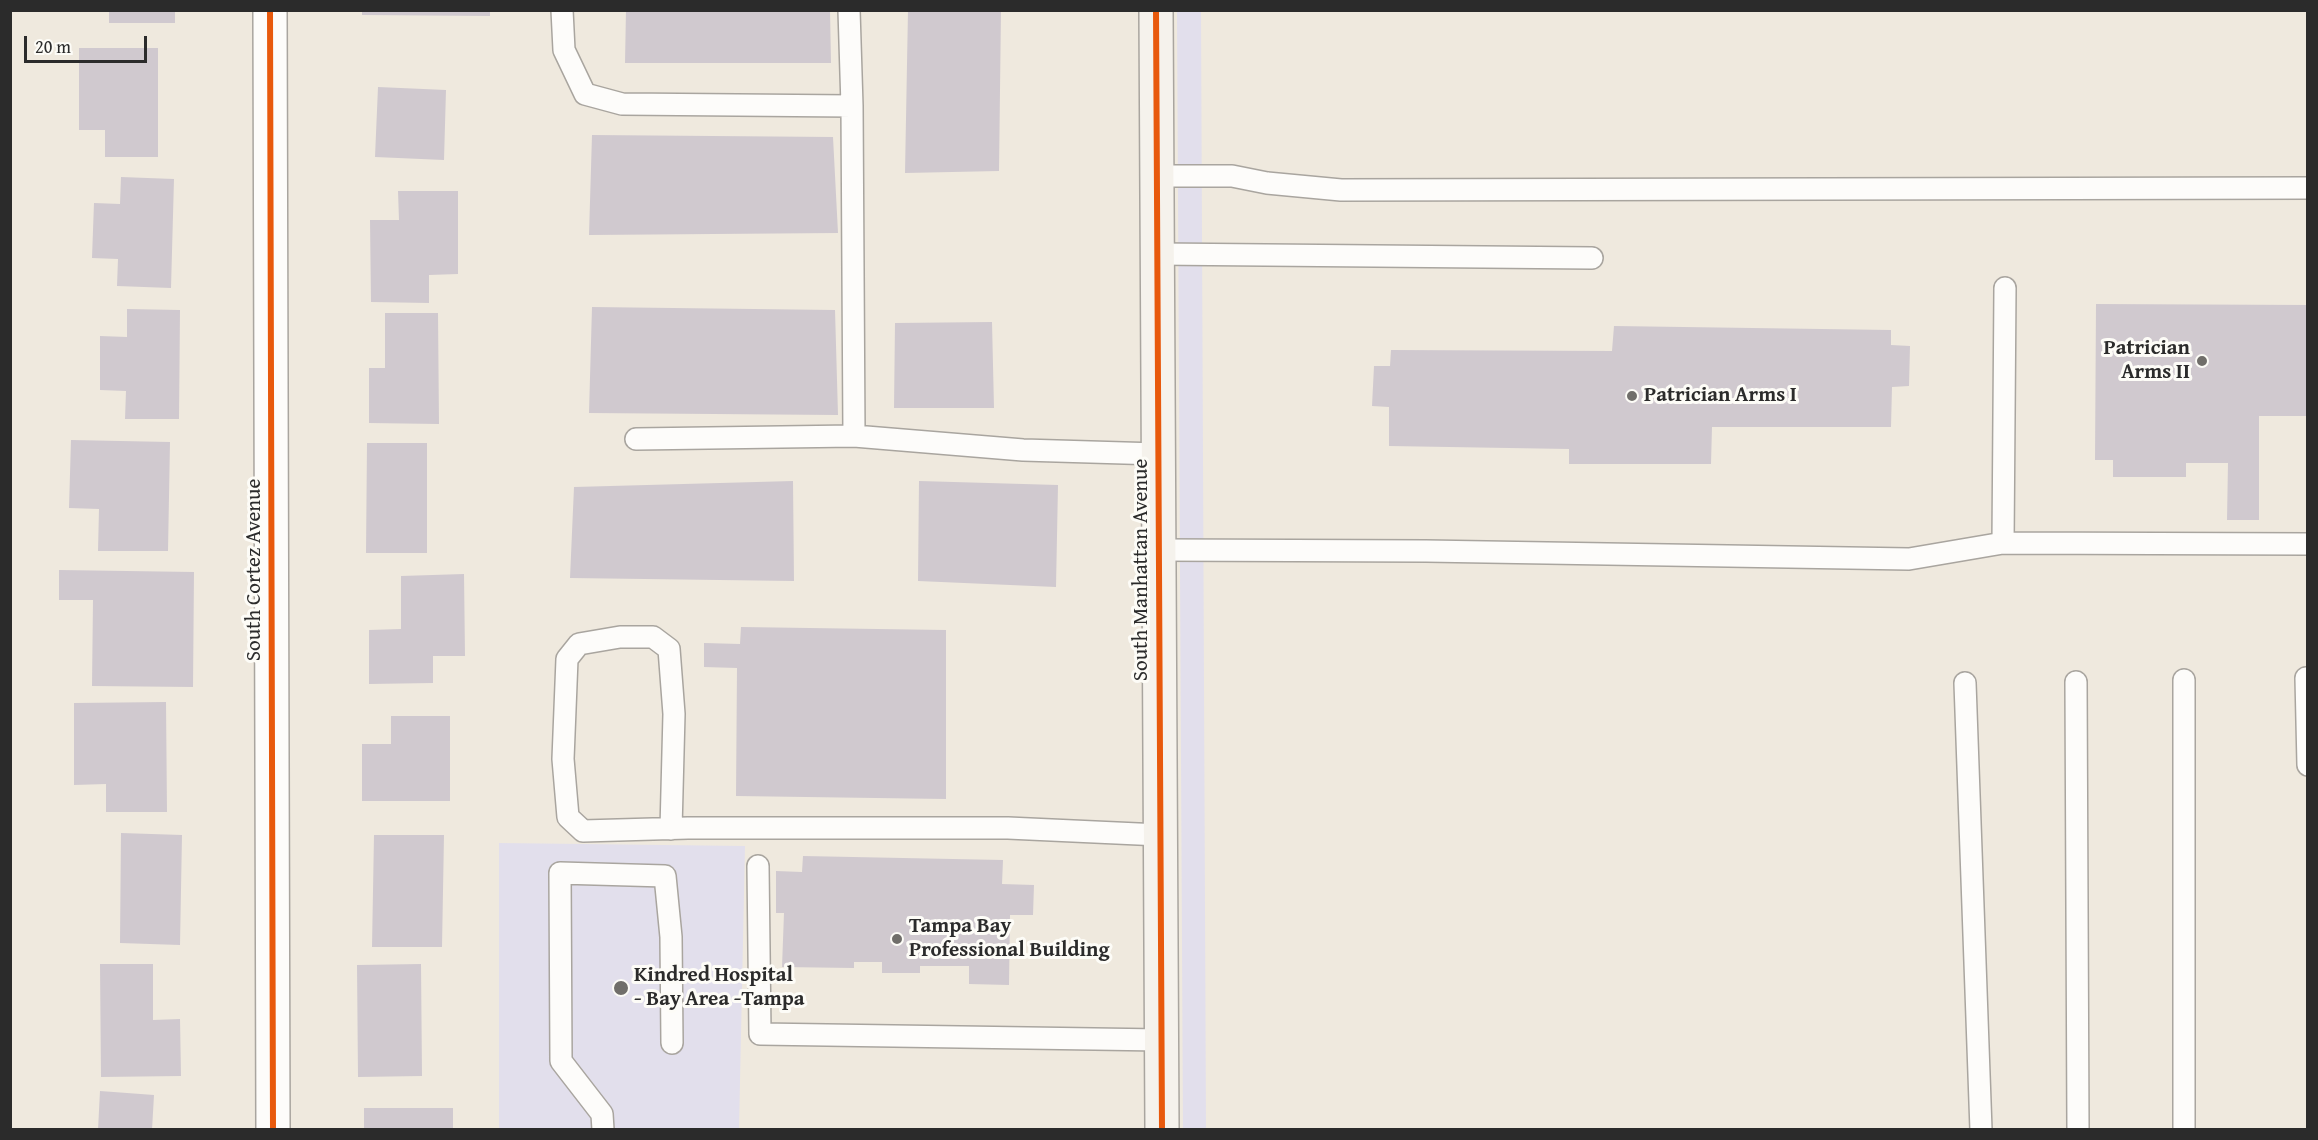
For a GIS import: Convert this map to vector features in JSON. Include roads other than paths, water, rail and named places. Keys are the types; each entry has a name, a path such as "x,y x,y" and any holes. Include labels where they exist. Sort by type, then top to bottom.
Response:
{"main road":[{"name":"South Manhattan Avenue","path":"1156,10 1162,1130"}],"street":[{"name":"South Cortez Avenue","path":"270,10 273,1130"}],"lane":[{"path":"562,10 564,50 585,94 622,104 852,106"},
{"path":"849,10 852,106 854,436"},
{"path":"1156,176 1232,176 1267,183 1341,190 2307,188"},
{"path":"1157,254 1592,258"},
{"path":"2003,543 2005,288"},
{"path":"636,439 854,436 1023,450 1158,454"},
{"path":"1159,550 1426,551 1909,560 2003,543 2307,544"},
{"path":"671,828 674,714 669,649 652,637 620,637 579,644 567,659 563,759 568,817 583,831 671,828 1008,828 1160,835"},
{"path":"2307,678 2307,765"},
{"path":"2184,680 2184,1130"},
{"path":"2076,682 2078,1130"},
{"path":"1965,683 1981,1130"},
{"path":"758,866 760,1034 1161,1040"},
{"path":"603,1130 602,1114 561,1061 560,873 665,876 671,937 672,1042"}],"place":[{"name":"Patrician Arms II","path":"2202,361"},
{"name":"Patrician Arms I","path":"1632,396"},
{"name":"Tampa Bay Professional Building","path":"897,939"},
{"name":"Kindred Hospital - Bay Area -Tampa","path":"621,988"}]}
